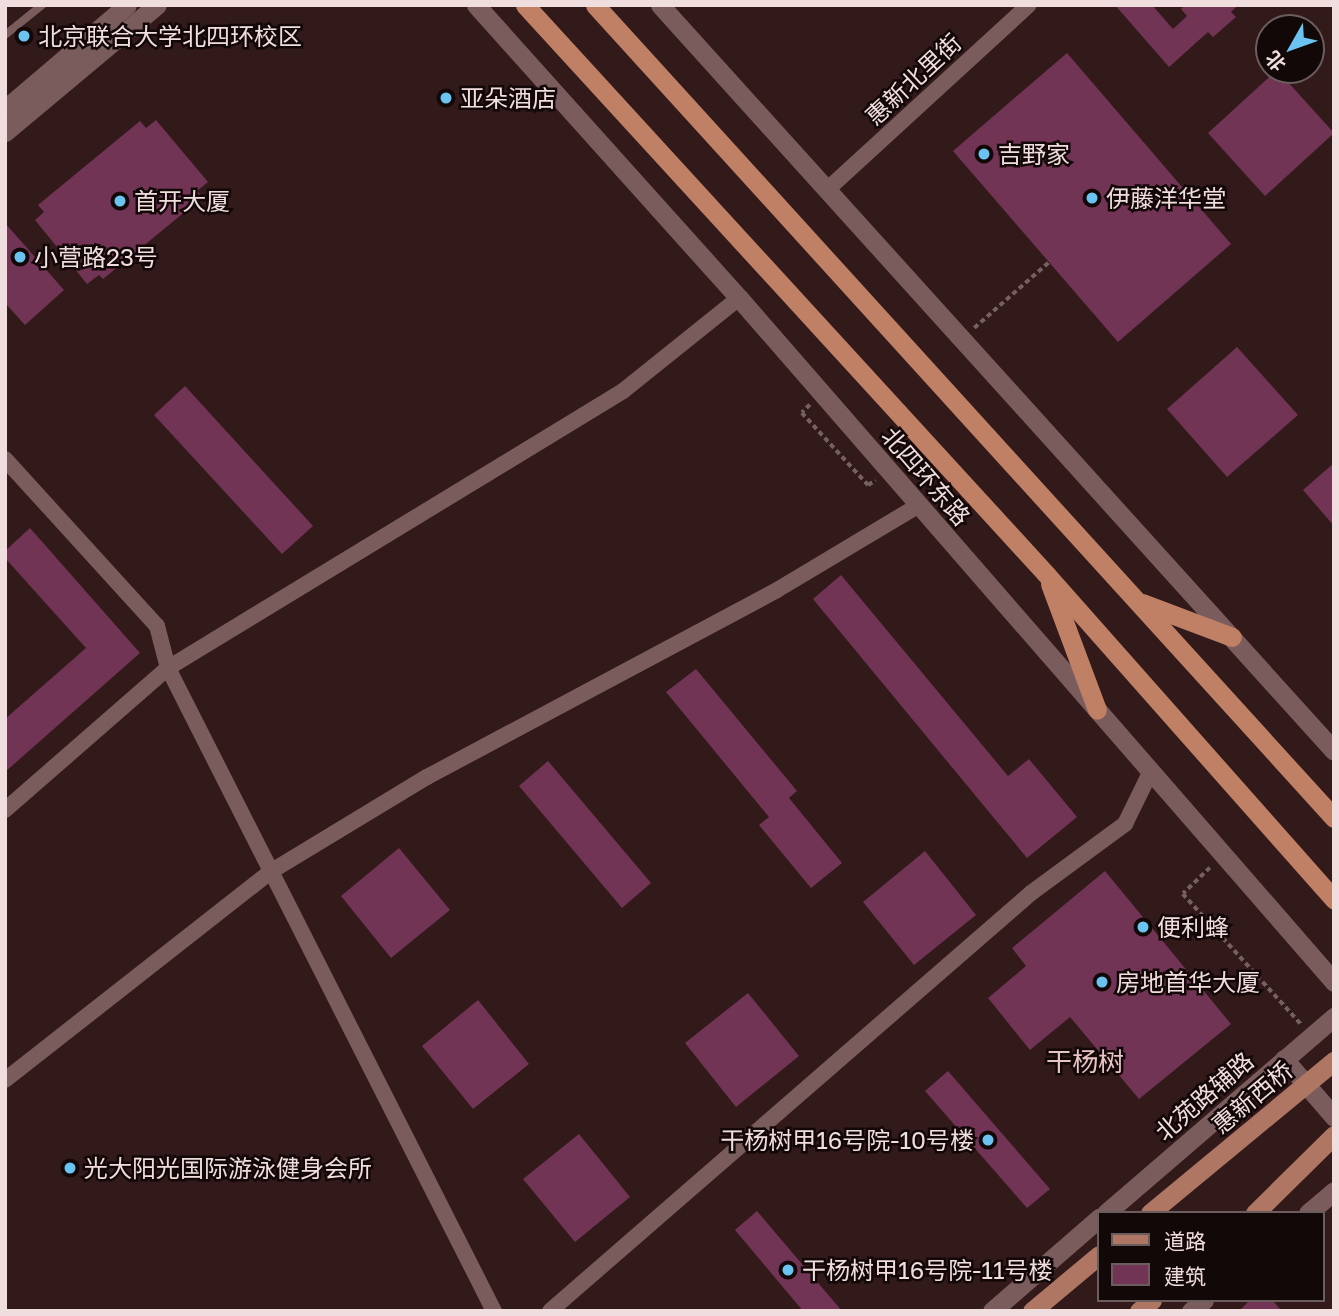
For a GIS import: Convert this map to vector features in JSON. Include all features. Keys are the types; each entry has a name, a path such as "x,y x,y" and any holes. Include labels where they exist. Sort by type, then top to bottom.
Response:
{"highway":[{"name":"北四环东路","path":"525,5 1046,574 1334,900"},
{"path":"595,5 1334,818"},
{"path":"1046,574 1097,710"},
{"path":"1136,601 1232,638"}],"main road":[{"name":"惠新西桥","path":"1152,1211 1334,1061"},
{"path":"1257,1211 1334,1135"},
{"path":"1032,1311 1098,1256"}],"street":[{"path":"5,109 127,5"},
{"path":"5,132 157,5"},
{"name":"北四环东路","path":"476,5 739,298 1334,982"},
{"path":"660,5 1334,751"},
{"name":"惠新北里街","path":"828,188 1029,5"},
{"path":"5,810 168,668 624,391 739,298"},
{"path":"5,459 157,626 168,668 494,1311"},
{"path":"5,1080 270,872 427,777 777,590 919,505"},
{"path":"550,1311 1031,893 1125,824 1151,771"},
{"name":"北苑路辅路","path":"1108,1211 1334,1017"},
{"path":"1284,1059 1334,1117"},
{"path":"1310,1211 1334,1191"},
{"path":"992,1311 1098,1220"}],"lane":[{"path":"5,35 42,5"}],"path":[{"path":"967,335 1049,262"},
{"path":"802,413 869,485"},
{"path":"836,449 846,440"},
{"path":"1223,854 1183,894 1303,1026"}],"building":[{"path":"1115,5 1152,5 1173,29 1187,16 1181,9 1185,5 1238,5 1231,12 1236,17 1213,37 1208,32 1169,67"},
{"name":"伊藤洋华堂","path":"1067,53 1231,244 1118,342 953,151"},
{"path":"1262,84 1290,84 1334,133 1265,196 1208,133"},
{"name":"首开大厦","path":"156,120 208,182 197,191 203,197 103,279 99,275 87,284 35,220 44,212 38,205 140,121 146,128"},
{"name":"小营路23号","path":"5,223 64,290 25,325 5,303"},
{"path":"1237,347 1298,415 1227,477 1167,409"},
{"path":"185,386 313,526 282,554 154,415"},
{"path":"1334,463 1334,526 1303,490"},
{"path":"30,528 140,653 5,772 5,719 86,648 5,558 5,551"},
{"path":"841,575 1008,776 1029,759 1077,817 1027,858 813,599"},
{"path":"696,669 797,791 789,798 842,863 811,888 759,825 769,817 666,692"},
{"path":"548,761 651,883 622,908 519,786"},
{"path":"399,848 450,910 391,958 341,896"},
{"path":"925,851 976,915 914,965 863,902"},
{"name":"房地首华大厦","path":"1105,871 1231,1024 1139,1099 1070,1017 1030,1050 988,998 1026,966 1012,948"},
{"path":"748,993 799,1056 736,1107 685,1043"},
{"path":"478,1000 529,1064 473,1109 422,1046"},
{"name":"干杨树甲16号院-10号楼","path":"948,1071 1050,1189 1027,1208 925,1091"},
{"path":"579,1134 630,1197 575,1242 523,1179"},
{"name":"干杨树甲16号院-11号楼","path":"757,1211 842,1311 803,1311 735,1230"},
{"path":"1248,1302 1274,1302 1282,1311 1239,1311"}],"place":[{"name":"北京联合大学北四环校区","path":"24,36"},
{"name":"亚朵酒店","path":"446,98"},
{"name":"吉野家","path":"984,154"},
{"name":"伊藤洋华堂","path":"1092,198"},
{"name":"首开大厦","path":"120,201"},
{"name":"小营路23号","path":"20,257"},
{"name":"便利蜂","path":"1143,927"},
{"name":"房地首华大厦","path":"1102,982"},
{"name":"干杨树甲16号院-10号楼","path":"988,1140"},
{"name":"光大阳光国际游泳健身会所","path":"70,1168"},
{"name":"干杨树甲16号院-11号楼","path":"788,1270"}],"district":[{"name":"干杨树","path":"1085,1062"}]}
